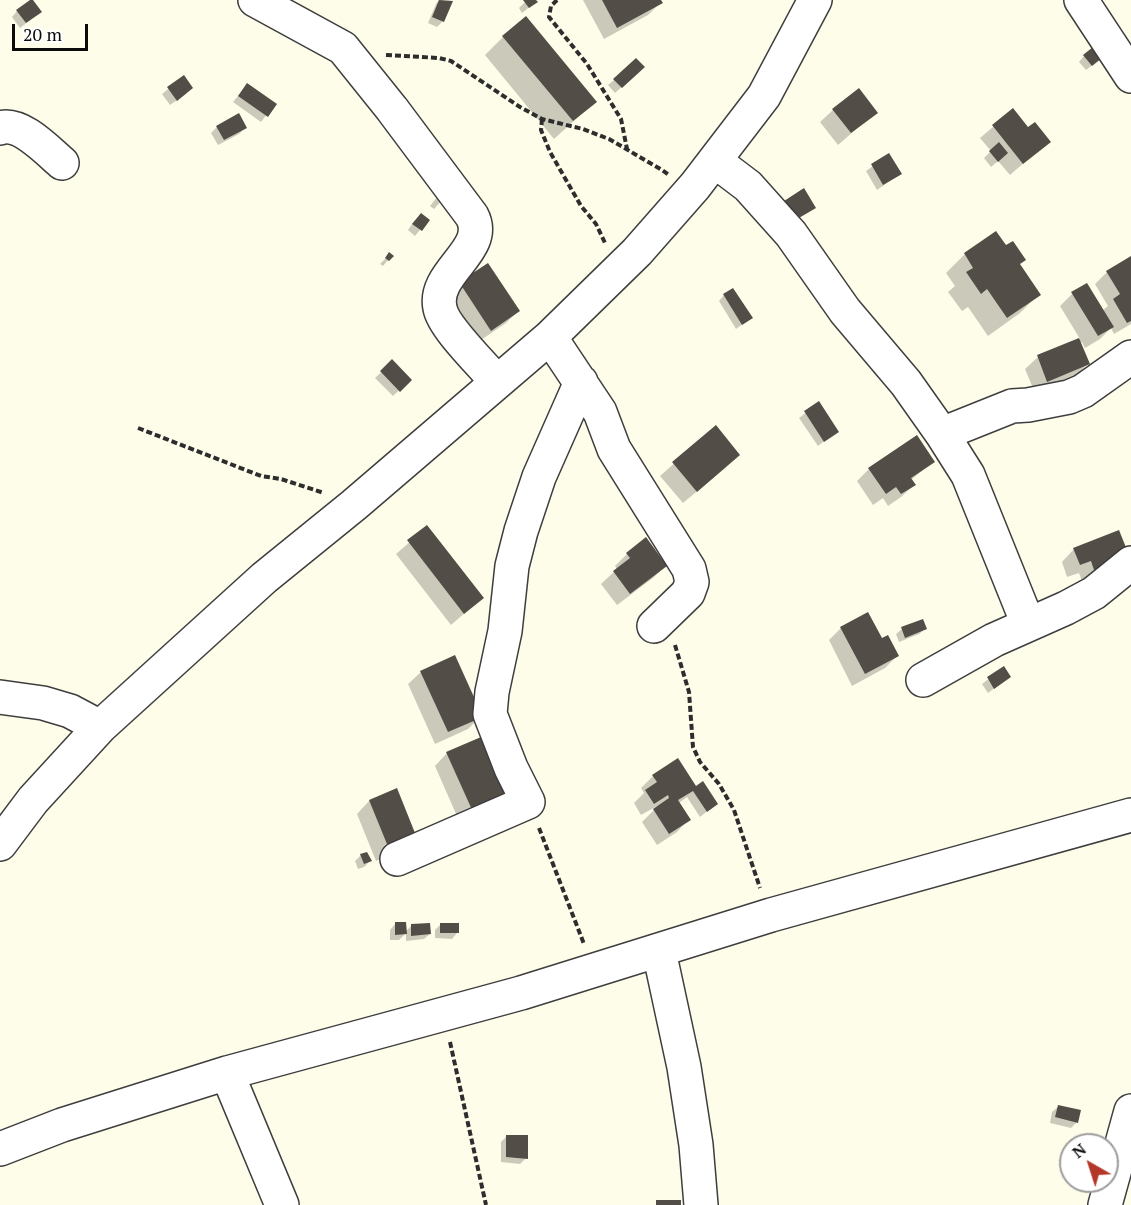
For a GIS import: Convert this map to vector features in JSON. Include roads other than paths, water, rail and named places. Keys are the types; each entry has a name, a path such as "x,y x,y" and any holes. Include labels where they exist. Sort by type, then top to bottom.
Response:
{"street":[{"path":"255,0 343,48 392,108 472,216 477,226 476,237 447,277 440,293 439,307 445,321 497,382"},
{"path":"0,844 33,800 100,726 264,578 354,505 550,338 637,252 695,186 764,96 815,0"},
{"path":"1081,0 1131,76"},
{"path":"0,128 5,126 17,128 62,164"},
{"path":"715,160 748,186 791,234 845,311 906,383 942,434 968,475 1028,624"},
{"path":"550,338 600,412 614,448 689,569 692,582 688,593 660,621"},
{"path":"942,434 1011,406 1069,397 1083,391 1131,357"},
{"path":"397,859 528,802 511,768 490,714 492,692 505,631 512,566 521,531 539,477 581,382"},
{"path":"923,680 987,643 1094,593 1131,563"},
{"path":"0,697 43,703 70,711 100,726"},
{"path":"0,1149 62,1125 226,1073 444,1014 659,951 771,915 1131,815"},
{"path":"659,951 684,1067 696,1145 701,1205"},
{"path":"226,1073 282,1205"},
{"path":"1105,1205 1131,1111"}]}
